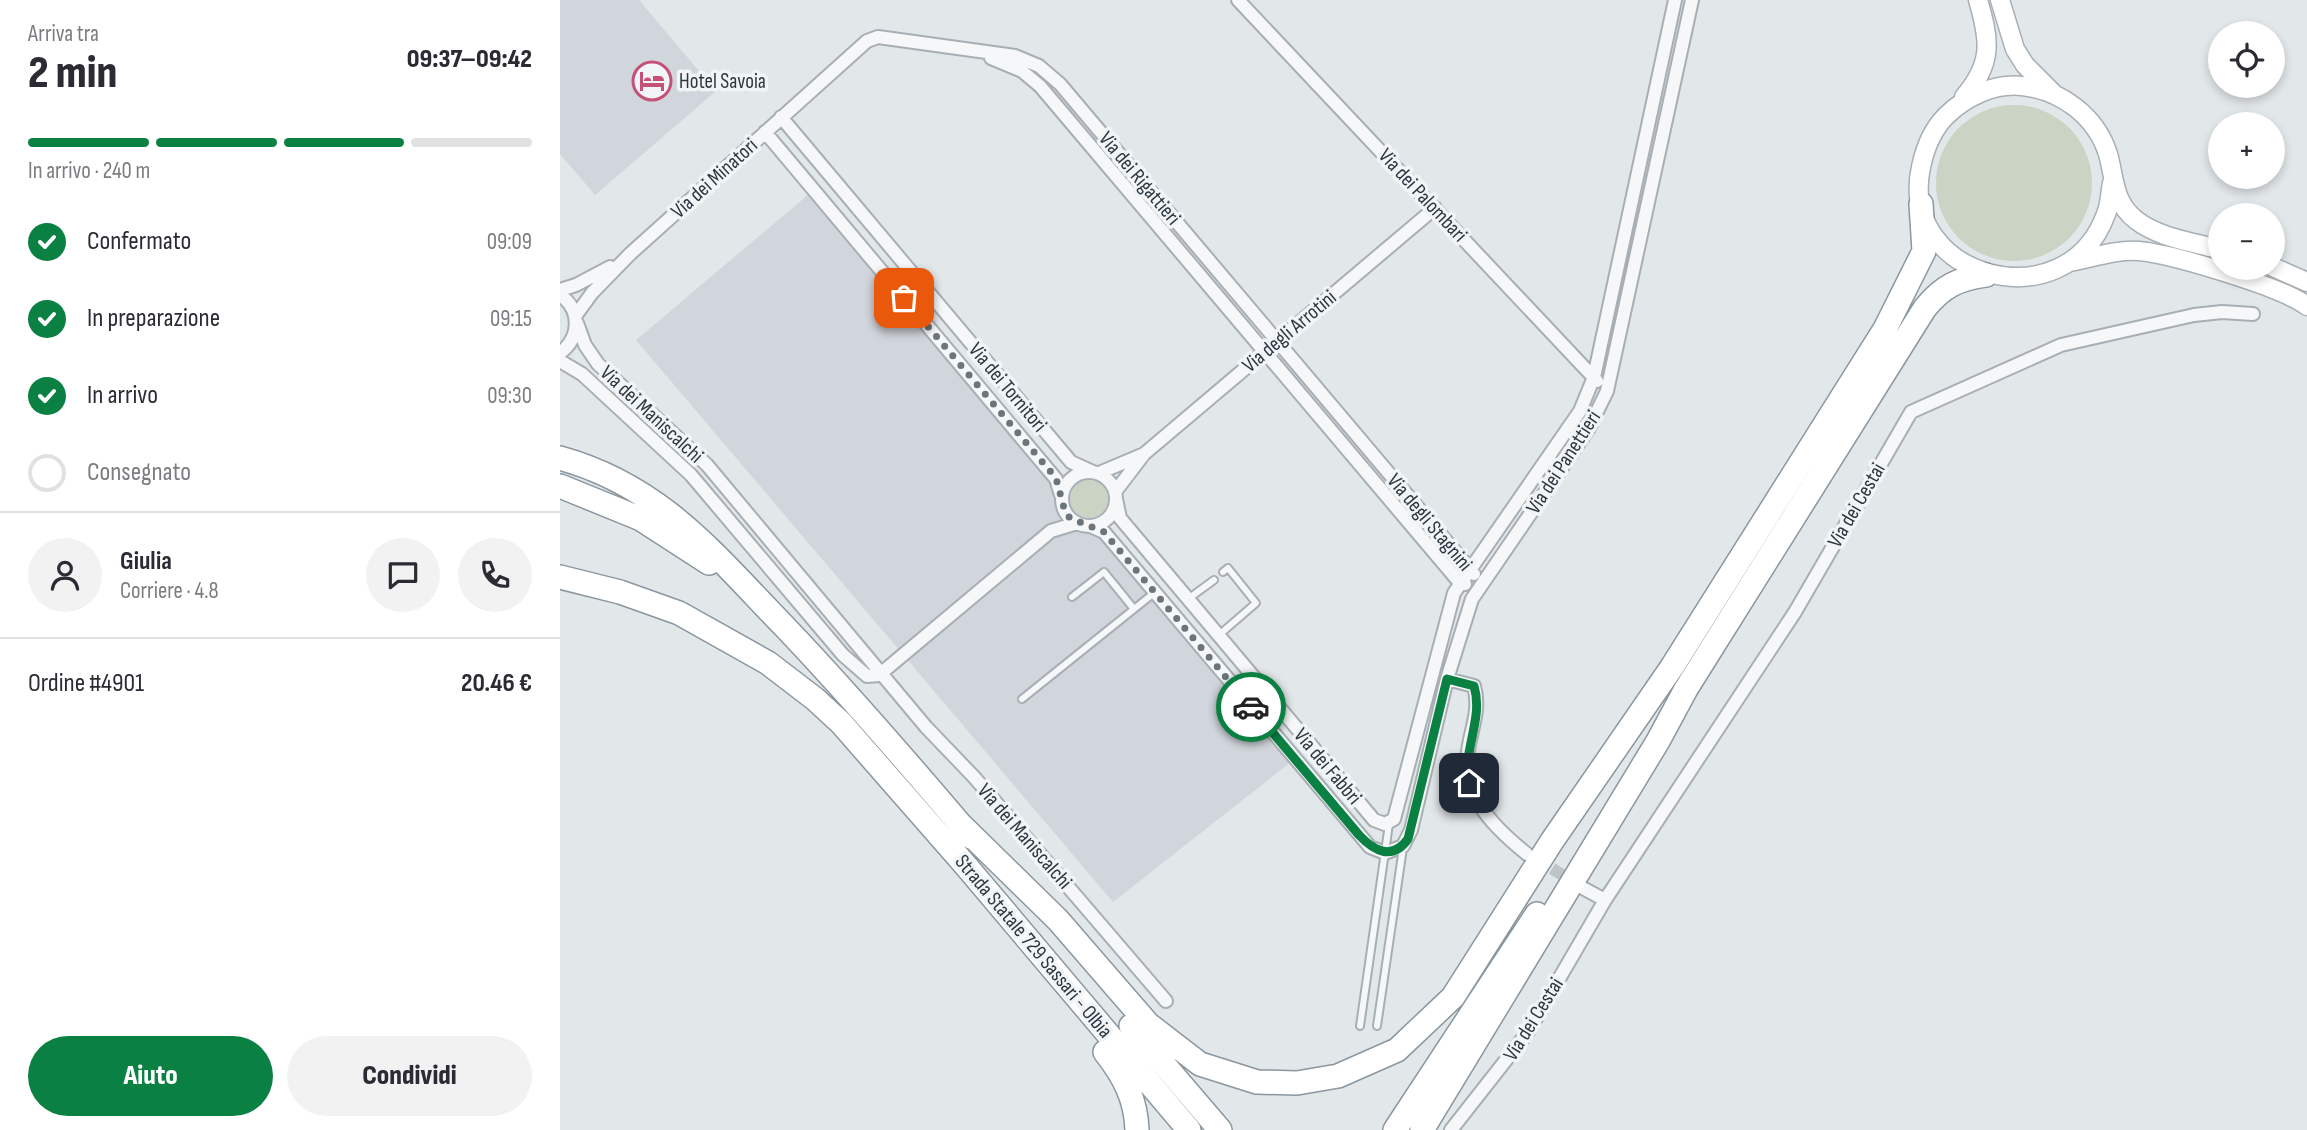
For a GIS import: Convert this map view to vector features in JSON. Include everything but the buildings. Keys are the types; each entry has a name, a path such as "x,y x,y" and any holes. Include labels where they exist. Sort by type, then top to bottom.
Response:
{"highway":[{"path":"962,826 1058,920 1148,1024 1184,1055 1214,1071 1257,1082 1297,1083 1338,1076 1397,1050 1453,997 1552,841 1672,667 1901,303 1924,251 1921,204"},
{"path":"1423,1085 1476,1010 1651,738 1686,689 1925,308 1946,286 1958,280 1986,275"},
{"path":"560,456 593,467 646,495 679,518 780,623"},
{"path":"560,486 610,504 651,525 715,568 780,623"},
{"path":"560,577 651,602 747,651"},
{"path":"560,587 629,603 747,651"},
{"name":"Strada Statale 729 Sassari - Olbia","path":"780,623 962,826 1220,1130"},
{"name":"Strada Statale 729 Sassari - Olbia","path":"747,651 815,699 877,763 1189,1130"},
{"path":"1395,1130 1467,1006 1644,719 1672,667"},
{"path":"1422,1130 1658,741 1686,689"},
{"path":"1005,913 1122,1075 1133,1101 1137,1130"}],"main road":[{"path":"1978,0 1987,39 1987,57 1980,78 1938,124 1925,148 1919,176 1921,204 1931,230 1946,250 1966,266 1986,275 2029,278 2050,273 2070,262 2092,241 2107,214 2112,183 2108,155 2096,129 2077,108 2053,93 2025,65 2015,49 2000,0"},
{"path":"1958,104 1987,89 2020,85 2053,93"},
{"path":"2112,183 2135,220 2155,231 2208,246"},
{"path":"2070,262 2108,253 2137,251 2266,287 2307,306"},
{"path":"2285,272 2307,282"}],"street":[{"name":"Via dei Palombari","path":"1238,0 1607,391"},
{"name":"Via dei Panettieri","path":"1390,822 1397,816 1451,603 1460,583 1473,569 1580,411 1594,377 1675,0"},
{"name":"Via dei Panettieri","path":"1403,846 1411,830 1466,612 1479,588 1589,428 1607,391 1692,0"},
{"name":"Via dei Rigattieri","path":"860,46 878,37 1026,60 1055,79 1277,340"},
{"name":"Via dei Minatori","path":"560,353 573,339 576,319 592,293 630,254 860,46"},
{"name":"Via dei Rigattieri","path":"981,54 1023,71 1040,86 1265,351"},
{"name":"Via dei Tornitori","path":"781,117 1071,462 1096,472"},
{"name":"Via dei Tornitori","path":"765,132 1056,478 1062,500"},
{"name":"Via degli Arrotini","path":"1144,454 1435,208"},
{"path":"560,290 596,276 630,254"},
{"path":"912,307 929,293"},
{"name":"Via dei Maniscalchi","path":"560,295 572,306 585,345 598,364 685,442 1166,1002"},
{"name":"Via dei Cestai","path":"1451,1130 1512,1057 1605,901 1795,612 1912,412 2061,345 2194,315 2222,312 2253,314"},
{"name":"Via degli Stagnini","path":"1277,340 1473,569 1479,588"},
{"name":"Via degli Stagnini","path":"1265,351 1460,583 1479,588"},
{"name":"Via dei Maniscalchi","path":"560,361 582,373 652,438 723,510 844,655 867,676 875,677 881,673"},
{"path":"1051,531 1069,480 1076,475 1096,472 1144,454"},
{"path":"881,673 1051,531 1076,523 1090,526 1110,515 1116,496 1144,454"},
{"path":"1096,472 1109,480 1116,496"},
{"name":"Via dei Fabbri","path":"1116,496 1120,518 1244,667 1374,820 1390,822"},
{"path":"723,510 735,499"},
{"path":"1062,500 1065,512 1076,523"},
{"name":"Via dei Fabbri","path":"1090,526 1104,532 1359,835 1370,847 1385,853"},
{"path":"1228,680 1244,667"},
{"path":"1447,679 1474,686 1478,700 1465,767 1475,798 1503,834 1527,854"},
{"path":"1385,853 1403,846"},
{"path":"1579,886 1605,901"}],"lane":[{"path":"1218,636 1256,603 1228,568 1223,572"},
{"path":"1072,597 1104,572 1134,609"},
{"path":"1188,599 1214,580"},
{"path":"1022,699 1154,593"},
{"path":"1360,1026 1390,822"},
{"path":"1377,1026 1403,846"}],"shaded area":[{"path":"560,0 639,0 716,91 595,195 560,154"},
{"path":"809,194 1291,762 1113,902 636,340"}],"green space":[{"path":"2014,105 2044,111 2069,128 2086,153 2092,183 2086,213 2069,238 2044,255 2014,261 1984,255 1959,238 1942,213 1936,183 1942,153 1959,128 1984,111"},
{"path":"1089,480 1102,486 1108,499 1102,512 1089,518 1076,512 1070,499 1076,486"}],"tunnel":[{"path":"1537,859 1575,883"}],"way so far":[{"path":"904,298 1056,478 1062,504 1070,518 1076,523 1104,532 1251,707"}],"place":[{"name":"Hotel Savoia","path":"652,81"}],"route":[{"path":"1251,707 1359,835 1376,850 1394,852 1408,839 1447,679 1474,686 1478,700 1465,767 1469,783"}]}
